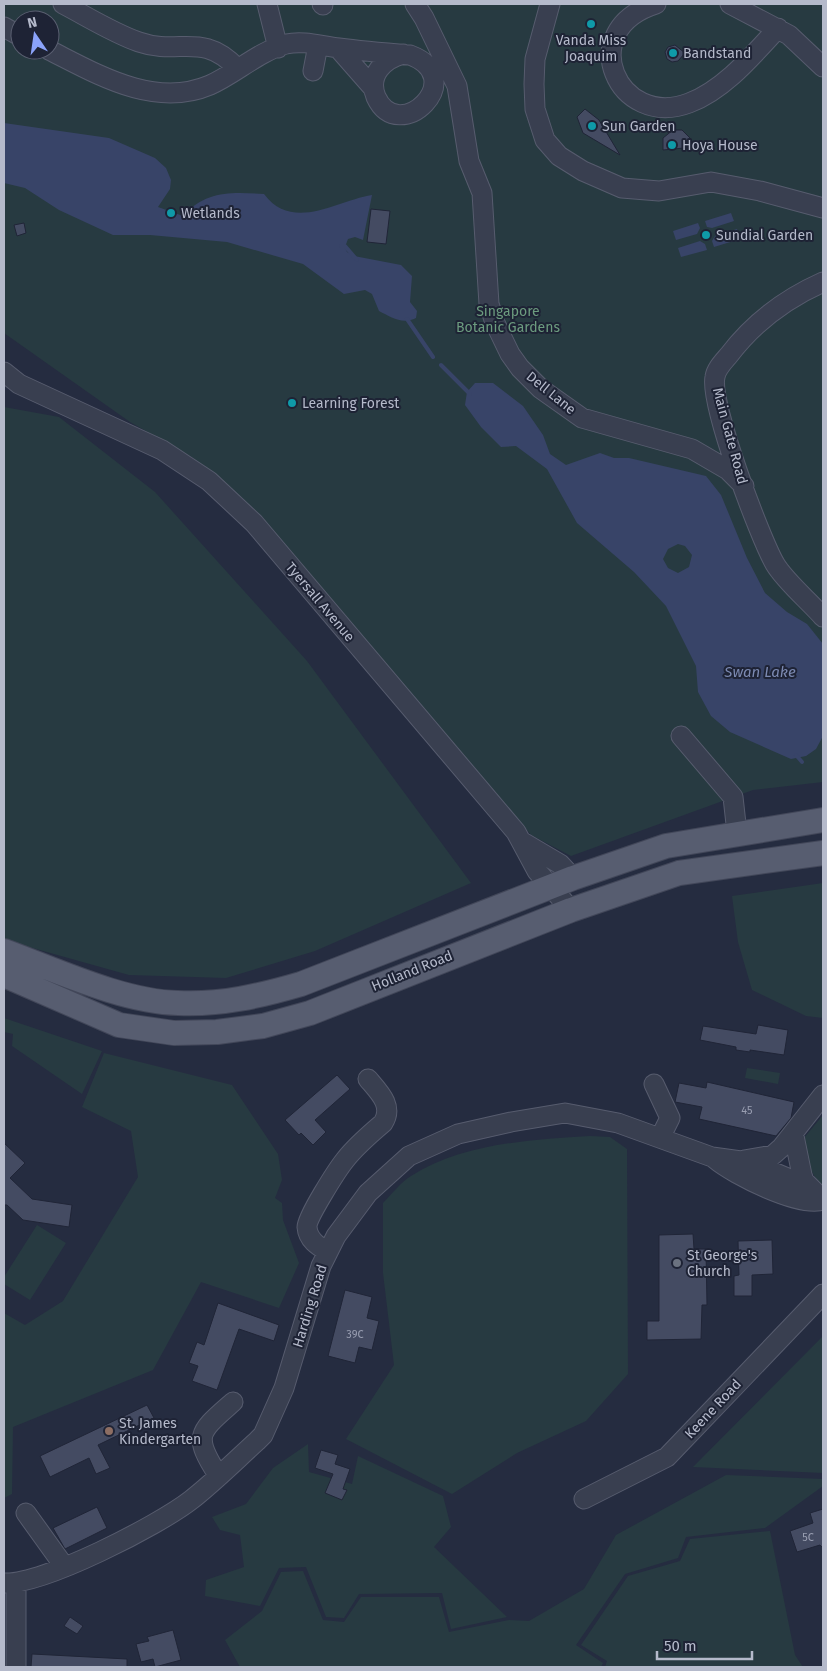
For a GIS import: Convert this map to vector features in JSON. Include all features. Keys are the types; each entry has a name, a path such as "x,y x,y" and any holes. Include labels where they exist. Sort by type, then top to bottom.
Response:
{"main road":[{"name":"Holland Road","path":"4,951 126,995 176,1003 216,1003 260,996 301,984 562,882 666,846 823,820"},
{"name":"Holland Road","path":"4,975 119,1026 174,1033 218,1032 263,1026 310,1013 571,910 679,874 823,853"}],"street":[{"path":"63,4 141,43 158,46 208,48 224,55 237,68"},
{"path":"267,4 278,48"},
{"name":"Dell Lane","path":"414,4 442,54 457,86 469,160 482,193 489,304 495,323 510,354 520,368 541,388 582,418 692,449 728,470 744,486"},
{"path":"550,4 535,59 535,102 545,140 559,156 582,171 622,188 659,191 711,182 760,191 823,208"},
{"path":"656,4 624,11 611,42 612,66 618,83 634,98 651,106 670,107 688,104 713,91 778,28"},
{"path":"730,4 789,35 823,68"},
{"path":"60,55 116,82 139,89 169,94 196,90 278,48 299,43 403,54 424,62 432,74 433,89 427,103 415,112 400,114 392,112 380,103 374,90 338,48"},
{"path":"313,71 318,45"},
{"path":"374,90 374,77 380,65 390,58 403,54"},
{"name":"Main Gate Road","path":"823,282 778,306 746,332 719,367 714,378 715,391 725,430 744,486 747,501 760,534 776,566 823,617"},
{"name":"Tyersall Avenue","path":"4,372 20,384 162,450 208,482 254,522 522,841 537,871 562,882 571,910"},
{"path":"681,736 733,797 737,833"},
{"path":"328,1252 315,1244 310,1237 307,1230 309,1218 345,1160 384,1123 388,1116 388,1108 368,1079"},
{"path":"654,1084 670,1118 660,1138"},
{"path":"740,1160 773,1155 794,1136 823,1095"},
{"name":"Harding Road","path":"10,1583 64,1566 120,1542 191,1501 263,1435 284,1388 321,1266 336,1236 368,1193 408,1156 458,1134 511,1122 565,1113 618,1123 712,1157 740,1160 777,1182"},
{"path":"794,1136 777,1182 819,1196"},
{"path":"794,1136 804,1181 819,1196"},
{"name":"Harding Road","path":"712,1157 737,1174 777,1182"},
{"name":"Keene Road","path":"584,1499 667,1458 823,1294"},
{"path":"218,1476 203,1451 202,1440 205,1427 233,1402"},
{"path":"26,1513 64,1566"},
{"path":"10,1583 16,1667"}],"green space":[{"name":"Singapore Botanic Gardens","path":"4,4 823,4 823,782 753,790 571,856 531,835 262,517 193,458 130,422 4,333"},
{"path":"4,407 59,417 155,492 307,661 471,883 315,951 226,978 129,975 4,940"},
{"path":"823,883 823,1018 806,1016 752,990 738,942 732,896"},
{"path":"4,1018 102,1051 82,1094 12,1046 13,1034 4,1032"},
{"path":"104,1053 232,1085 278,1154 282,1180 275,1198 282,1203 283,1220 299,1263 279,1308 201,1282 153,1370 13,1427 12,1494 4,1498 4,1313 25,1325 63,1301 138,1177 131,1131 82,1107"},
{"path":"747,1068 780,1073 778,1084 745,1078"},
{"path":"823,1115 823,1186 814,1176 809,1165 805,1152 804,1138"},
{"path":"590,1136 610,1137 627,1149 628,1374 586,1421 517,1453 452,1494 346,1439 394,1365 383,1273 383,1203 411,1176 453,1156 498,1145"},
{"path":"37,1225 66,1243 30,1300 4,1284 4,1277"},
{"path":"823,1336 823,1473 693,1467"},
{"path":"308,1444 309,1472 352,1484 358,1456 443,1496 451,1527 434,1547 507,1617 451,1629 442,1593 359,1594 344,1618 326,1617 306,1567 279,1568 260,1606 205,1596 206,1580 244,1567 240,1535 220,1530 212,1517 246,1504 273,1468"},
{"path":"726,1475 823,1479 823,1486 765,1528 686,1537 678,1558 625,1574 576,1645 603,1663 601,1667 240,1667 225,1640 262,1611 281,1572 303,1571 323,1620 344,1622 361,1597 439,1597 449,1632 509,1620 529,1621 584,1589 616,1535"},
{"path":"770,1531 795,1655 803,1667 605,1667 607,1661 581,1645 628,1576 680,1561 690,1539"}],"water":[{"path":"4,123 109,138 155,158 166,168 171,180 170,189 158,207 183,216 201,201 220,194 264,194 276,205 288,211 302,213 316,211 372,195 363,240 355,237 348,239 345,247 347,252 354,256 401,265 412,276 410,302 417,311 416,318 406,321 388,316 379,311 372,294 365,290 344,294 303,264 227,242 150,235 113,235 59,210 25,188 4,183"},
{"path":"731,213 734,221 712,228 707,227 705,221"},
{"path":"698,223 700,228 697,234 676,240 673,231"},
{"path":"737,229 740,239 714,247 712,241 715,236"},
{"path":"700,241 705,244 707,250 681,257 678,248"},
{"name":"Swan Lake","path":"475,383 493,383 523,406 543,435 550,454 566,465 600,453 614,458 629,458 706,476 721,495 747,558 765,593 787,612 807,624 823,644 823,736 816,749 806,756 791,759 730,732 711,716 698,692 696,666 666,606 634,572 577,523 547,469 516,446 501,447 481,427 465,405 467,392","holes":["678,544 685,546 692,555 689,567 678,573 668,568 663,559 668,549"]}],"building":[{"path":"675,45 685,53 678,61 672,62 667,59 665,52 668,47"},
{"name":"Sun Garden","path":"585,109 599,120 620,155 583,133 577,117"},
{"path":"673,130 682,130 692,140 684,148 663,150 663,138"},
{"path":"371,209 390,211 386,244 367,242"},
{"path":"24,223 26,233 17,236 14,225"},
{"path":"758,1025 788,1030 784,1055 736,1050 736,1047 700,1040 703,1026 756,1034"},
{"path":"337,1075 350,1089 315,1120 326,1132 313,1145 301,1133 299,1135 285,1120"},
{"path":"707,1082 794,1102 791,1118 776,1136 699,1119 702,1107 675,1102 679,1083 706,1088"},
{"path":"4,1143 25,1163 10,1178 32,1199 72,1205 69,1227 23,1220 7,1205 4,1205"},
{"path":"693,1234 694,1249 706,1249 707,1305 702,1305 701,1339 647,1340 647,1321 659,1321 659,1235"},
{"path":"772,1240 773,1274 752,1275 752,1296 734,1296 734,1276 739,1275 738,1241"},
{"path":"345,1290 372,1297 367,1318 379,1321 372,1350 359,1347 355,1363 328,1356"},
{"path":"218,1303 279,1325 274,1341 239,1329 217,1390 192,1381 198,1366 189,1363 197,1342 204,1345"},
{"name":"St. James Kindergarten","path":"147,1405 154,1418 98,1445 110,1468 96,1474 89,1458 50,1477 40,1456"},
{"path":"321,1450 338,1455 335,1464 350,1469 343,1489 347,1490 342,1500 325,1493 333,1474 315,1468"},
{"path":"97,1507 107,1528 65,1549 53,1528"},
{"path":"823,1509 823,1548 820,1545 797,1552 790,1531 813,1523 810,1513"},
{"path":"70,1617 83,1626 77,1634 64,1626"},
{"path":"173,1630 181,1660 155,1667 153,1659 141,1662 136,1644 149,1641 147,1637"},
{"path":"32,1654 127,1659 127,1667 31,1667"}],"waterway":[{"path":"341,246 345,246 357,260"},
{"path":"407,319 433,357"},
{"path":"441,365 470,394"},
{"path":"796,755 802,762"}],"place":[{"name":"Vanda Miss Joaquim","path":"591,24"},
{"name":"Bandstand","path":"673,53"},
{"name":"Sun Garden","path":"592,126"},
{"name":"Hoya House","path":"672,145"},
{"name":"Wetlands","path":"171,213"},
{"name":"Sundial Garden","path":"706,235"},
{"name":"Learning Forest","path":"292,403"},
{"name":"St George's Church","path":"677,1263"},
{"name":"St. James Kindergarten","path":"109,1431"}]}
